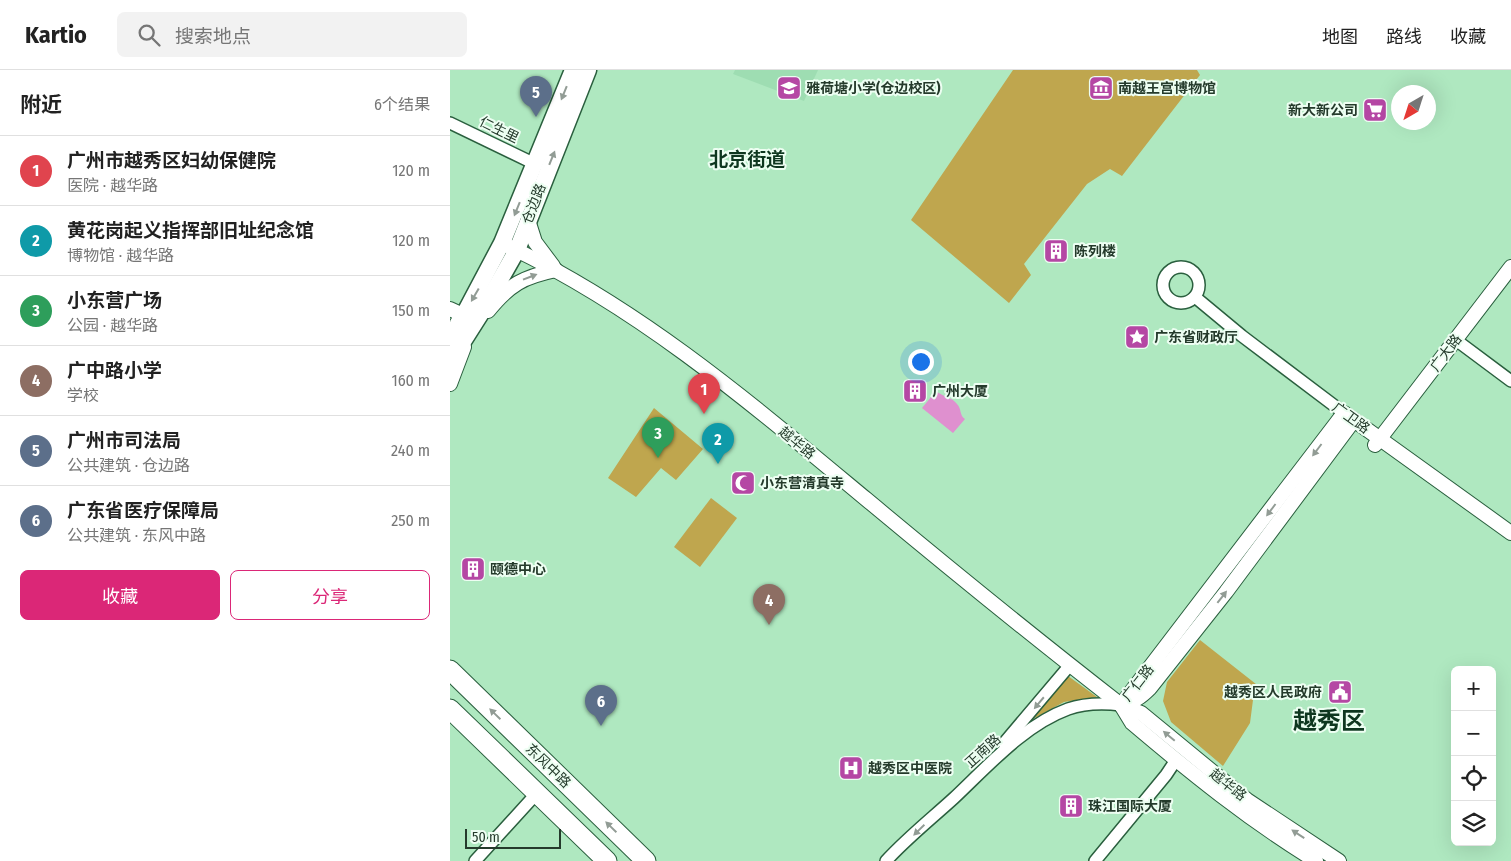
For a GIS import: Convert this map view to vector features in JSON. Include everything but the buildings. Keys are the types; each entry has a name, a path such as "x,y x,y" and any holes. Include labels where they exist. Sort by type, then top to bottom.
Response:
{"highway":[{"name":"东风中路","path":"450,670 646,861"},
{"name":"东风中路","path":"450,709 607,861"}],"main road":[{"name":"仓边路","path":"450,362 469,333 510,247 535,164 573,70"},
{"name":"仓边路","path":"450,341 457,312 510,247 528,220 588,70"}],"street":[{"name":"仁生里","path":"450,123 535,164"},
{"path":"469,333 497,300 514,284 539,274 556,270 536,242 528,220"},
{"name":"越华路","path":"510,247 556,270 629,315 731,388 1121,705 1141,713 1247,800 1339,861"},
{"name":"广大路","path":"1378,442 1511,267"},
{"name":"广卫路","path":"1195,297 1347,420 1511,533"},
{"name":"仓边路","path":"450,331 457,312"},
{"name":"仓边路","path":"450,384 469,333"},
{"path":"1456,340 1511,381"},
{"name":"广仁路","path":"1121,705 1347,420"},
{"name":"广卫路","path":"1378,442 1511,543"},
{"path":"978,775 1070,665"},
{"name":"正南路","path":"886,861 1018,739 1049,718 1068,709 1085,705 1101,703 1121,705"},
{"name":"越华路","path":"1121,705 1132,723 1176,760 1236,808 1316,861"},
{"path":"1095,861 1176,760"},
{"path":"475,861 537,793"}],"shaded area":[{"name":"雅荷塘小学(仓边校区)","path":"735,70 818,70 804,101 733,74"},
{"path":"1013,70 1197,70 1200,75 1122,176 1110,169 1087,184 1024,264 1031,275 1009,303 911,220"},
{"path":"936,391 955,402 965,419 953,433 922,408"},
{"path":"654,408 703,449 676,480 661,468 636,497 608,478"},
{"path":"711,498 737,518 700,567 674,547"},
{"path":"1200,640 1261,688 1253,700 1250,723 1223,766 1171,722 1163,701 1167,682"},
{"path":"1068,676 1097,697 1064,702 1031,720"}],"place":[{"name":"雅荷塘小学(仓边校区)","path":"789,88"},
{"name":"南越王宫博物馆","path":"1101,88"},
{"name":"新大新公司","path":"1375,110"},
{"name":"广州市司法局","path":"536,117"},
{"name":"陈列楼","path":"1056,251"},
{"name":"广东省财政厅","path":"1137,337"},
{"name":"广州大厦","path":"915,391"},
{"name":"广州市越秀区妇幼保健院","path":"704,414"},
{"name":"小东营广场","path":"658,458"},
{"name":"黄花岗起义指挥部旧址纪念馆","path":"718,464"},
{"name":"小东营清真寺","path":"743,483"},
{"name":"颐德中心","path":"473,569"},
{"name":"广中路小学","path":"769,625"},
{"name":"越秀区人民政府","path":"1340,692"},
{"name":"广东省医疗保障局","path":"601,726"},
{"name":"越秀区中医院","path":"851,768"},
{"name":"珠江国际大厦","path":"1071,806"}],"district":[{"name":"北京街道","path":"747,159"},
{"name":"越秀区","path":"1329,721"}]}
